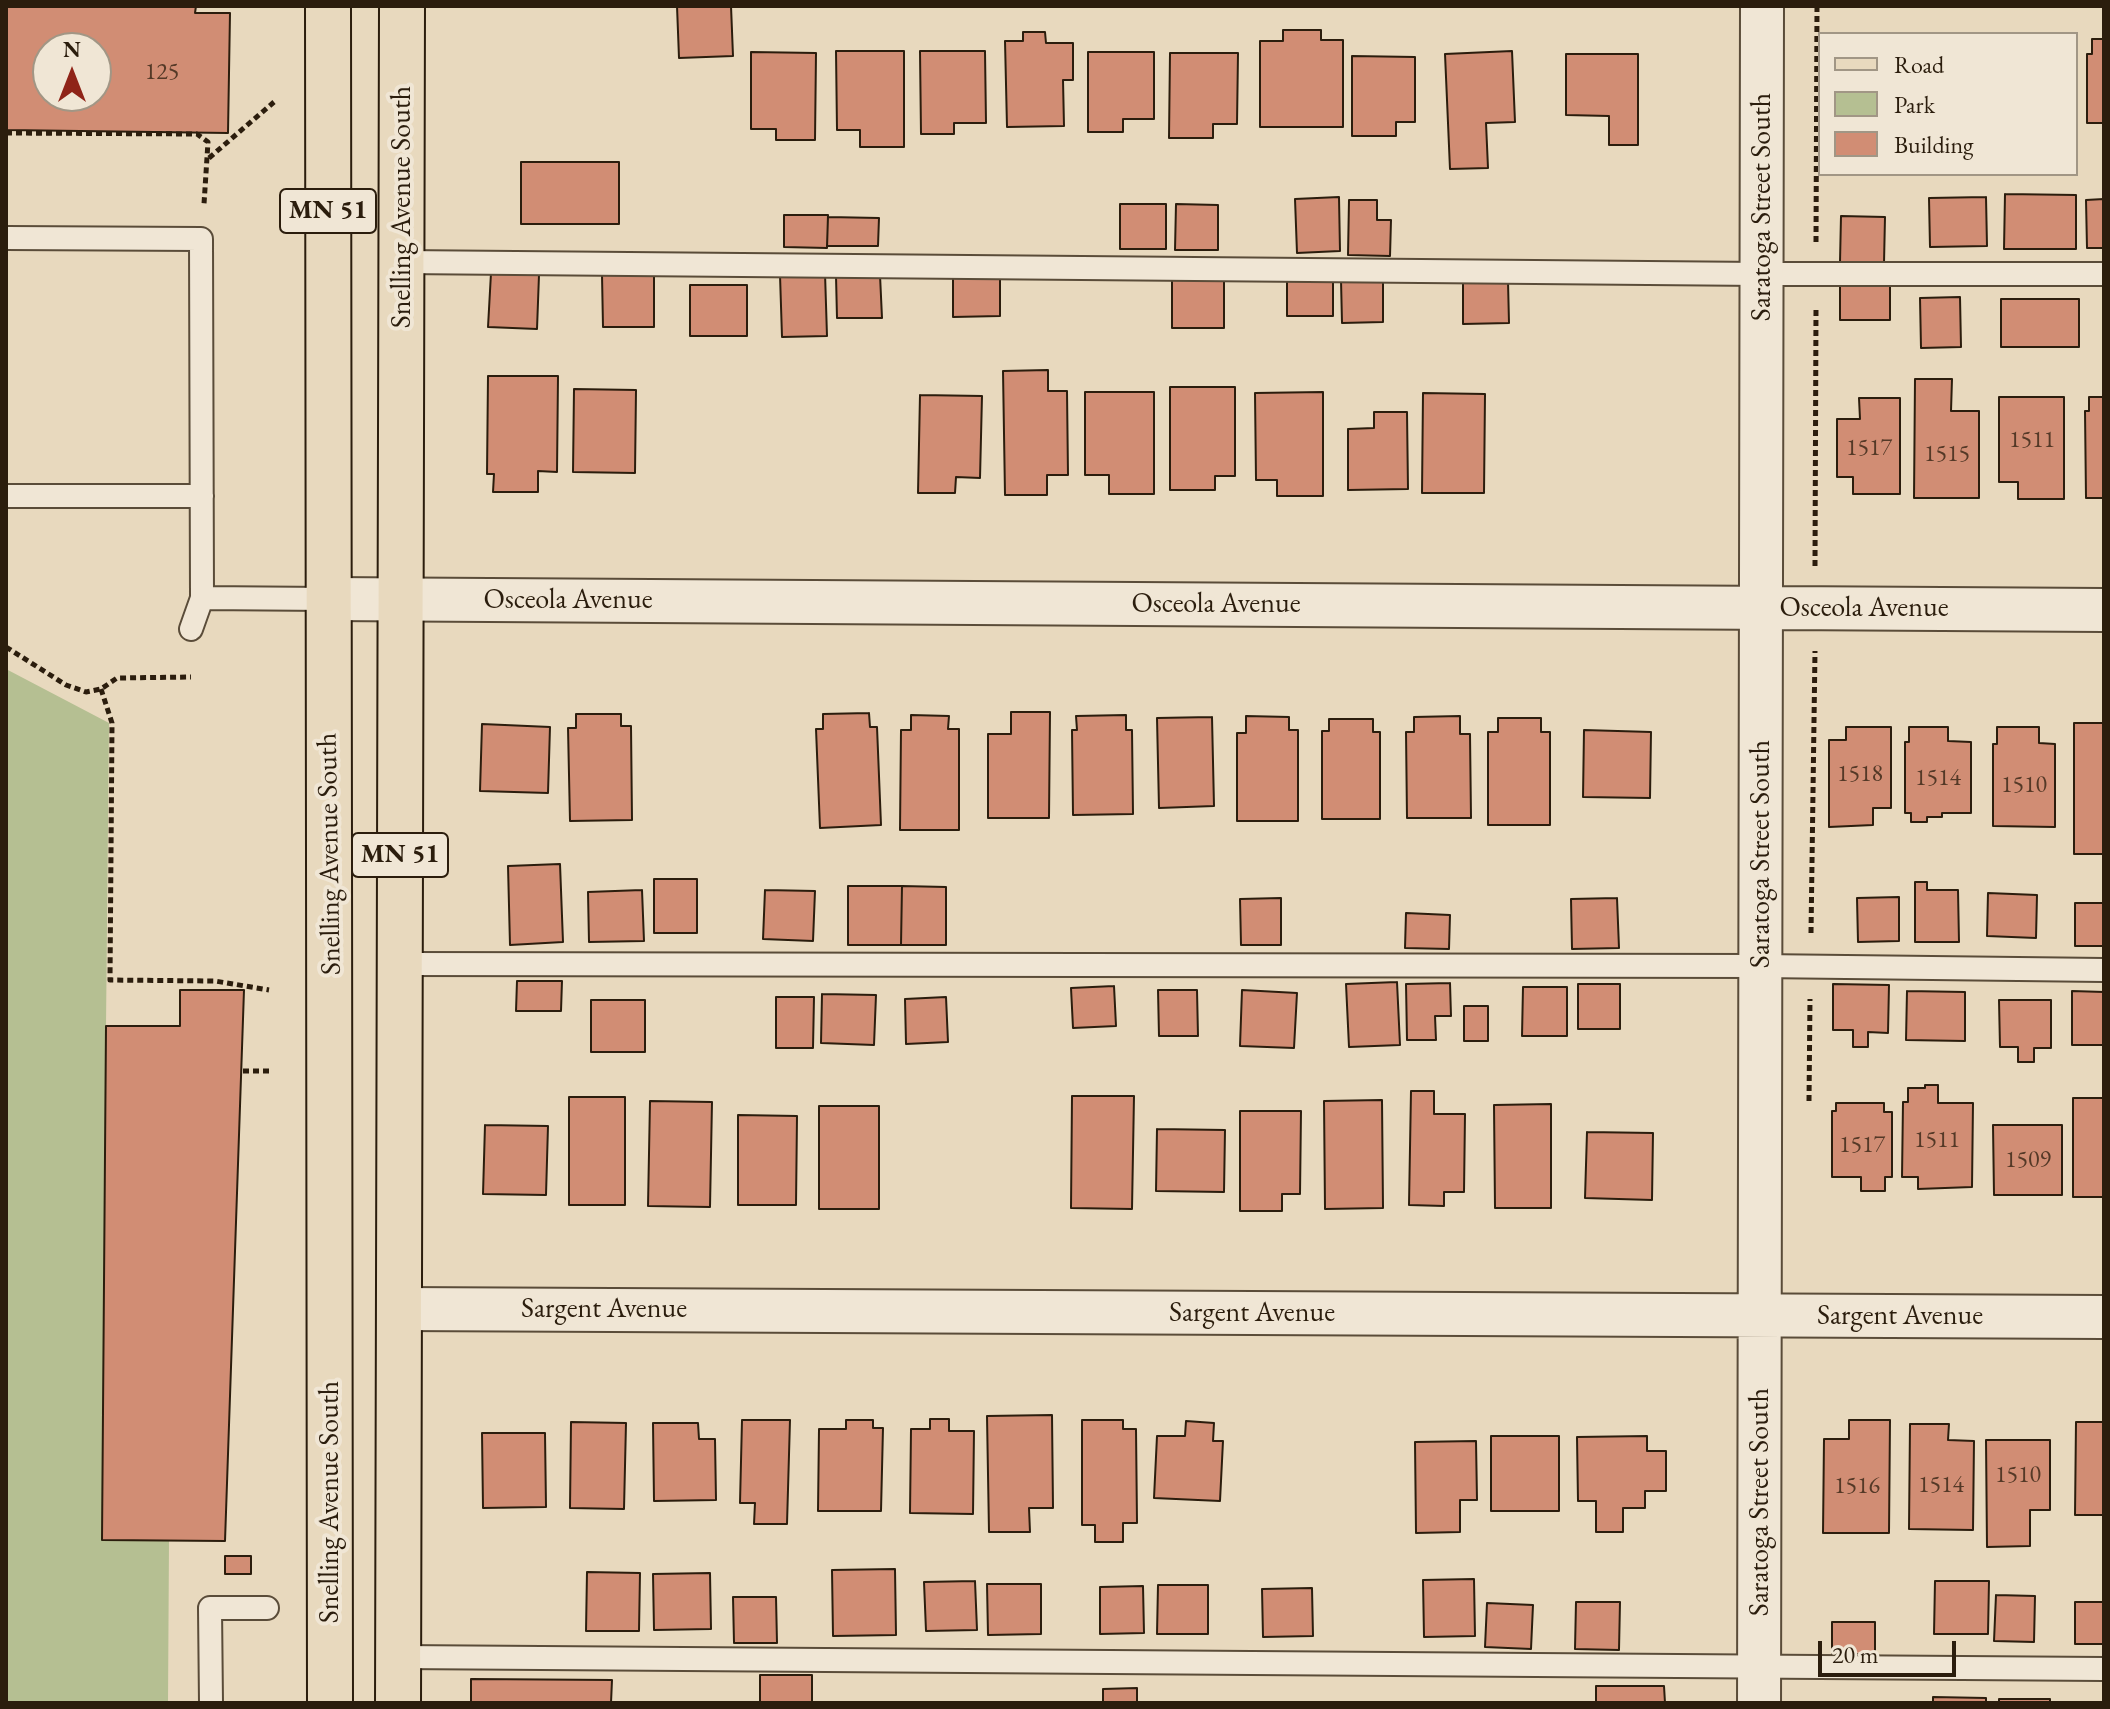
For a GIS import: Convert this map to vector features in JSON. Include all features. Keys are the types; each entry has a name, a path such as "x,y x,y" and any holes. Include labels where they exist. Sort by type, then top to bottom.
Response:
{"main road":[{"name":"Snelling Avenue South","path":"328,6 330,1703"},
{"name":"Snelling Avenue South","path":"398,1703 402,6"}],"street":[{"name":"Saratoga Street South","path":"1759,1685 1762,6"},
{"name":"Osceola Avenue","path":"328,599 2104,610"},
{"name":"Sargent Avenue","path":"399,1309 2104,1317"}],"lane":[{"path":"6,238 201,239 202,598 191,629"},
{"path":"402,262 1761,274 2104,274"},
{"path":"6,496 202,496"},
{"path":"202,598 328,599"},
{"path":"401,964 1760,966 2104,970"},
{"path":"211,1703 210,1608 267,1608"},
{"path":"399,1657 1759,1685 2104,1669"}],"path":[{"path":"208,158 274,102"},
{"path":"6,133 197,134 208,142 201,239"},
{"path":"6,647 66,685 86,692 101,689 117,678 191,677"},
{"path":"101,689 112,723 110,980 215,981 269,990"},
{"path":"243,1071 269,1071"}],"green space":[{"path":"6,669 109,723 106,1026 179,1026 180,990 244,990 225,1541 169,1541 168,1703 6,1703"}],"building":[{"path":"6,6 196,6 195,13 230,13 228,133 6,130"},
{"path":"677,6 731,6 733,56 679,58"},
{"path":"1283,30 1321,30 1321,40 1343,40 1343,127 1260,127 1260,41 1283,41"},
{"path":"1023,32 1045,32 1046,43 1073,43 1073,80 1063,80 1064,126 1007,127 1005,41 1023,41"},
{"path":"2092,39 2104,39 2104,123 2087,123 2087,54 2092,54"},
{"path":"836,51 904,51 904,147 860,147 860,130 837,130"},
{"path":"920,51 985,51 986,123 954,123 954,134 921,134"},
{"path":"1512,51 1515,122 1486,123 1488,168 1450,169 1445,54"},
{"path":"751,52 816,53 815,140 776,140 776,129 751,129"},
{"path":"1088,52 1154,52 1154,119 1123,119 1123,132 1088,132"},
{"path":"1170,53 1238,53 1237,124 1213,124 1213,138 1169,138"},
{"path":"1566,54 1638,54 1638,145 1609,145 1609,116 1566,115"},
{"path":"1352,56 1415,57 1415,122 1396,122 1396,136 1352,136"},
{"path":"521,162 619,162 619,224 521,224"},
{"path":"2005,194 2076,195 2076,249 2004,249"},
{"path":"1339,197 1340,251 1297,253 1295,199"},
{"path":"1986,197 1987,246 1930,247 1929,198"},
{"path":"2104,199 2104,248 2087,248 2086,200"},
{"path":"1349,200 1377,200 1377,220 1391,220 1390,256 1348,255"},
{"path":"1120,204 1166,204 1166,249 1120,249"},
{"path":"1176,204 1218,205 1218,250 1175,250"},
{"path":"784,215 828,215 827,248 784,247"},
{"path":"1841,216 1885,217 1884,263 1840,262"},
{"path":"828,217 879,218 878,246 827,246"},
{"path":"491,273 539,275 537,329 488,327"},
{"path":"825,273 827,336 782,337 780,275"},
{"path":"602,275 654,275 654,327 603,327"},
{"path":"880,275 882,318 837,318 836,276"},
{"path":"1000,275 1000,316 953,317 953,276"},
{"path":"1172,277 1224,277 1224,328 1172,328"},
{"path":"1287,279 1333,279 1333,316 1287,316"},
{"path":"1383,279 1383,322 1342,323 1341,280"},
{"path":"1463,281 1508,281 1509,323 1463,324"},
{"path":"1840,282 1890,282 1890,320 1840,320"},
{"path":"690,285 747,285 747,336 690,336"},
{"path":"1960,297 1961,347 1921,348 1920,298"},
{"path":"2001,299 2079,299 2079,347 2001,347"},
{"path":"1048,370 1048,391 1067,391 1068,475 1047,475 1047,495 1005,495 1003,371"},
{"path":"488,376 558,376 557,472 538,471 538,492 493,492 494,474 487,474"},
{"path":"1915,379 1952,379 1951,411 1979,411 1979,498 1914,498"},
{"path":"1170,387 1235,387 1235,476 1215,476 1215,490 1170,490"},
{"path":"574,389 636,390 635,473 573,472"},
{"path":"1085,392 1154,392 1154,494 1109,494 1109,475 1085,475"},
{"path":"1323,392 1323,496 1277,496 1277,480 1256,480 1255,393"},
{"path":"1423,393 1485,394 1484,493 1422,493"},
{"path":"920,395 982,396 980,478 956,477 955,493 918,493"},
{"path":"1999,397 2064,397 2064,499 2018,499 2018,482 1999,482"},
{"path":"2089,397 2104,397 2104,498 2086,498 2085,411 2089,411"},
{"path":"1859,398 1900,398 1900,494 1853,494 1853,477 1837,477 1837,419 1860,419"},
{"path":"1374,412 1407,412 1408,489 1348,490 1348,429 1374,428"},
{"path":"1011,712 1050,712 1049,818 988,818 988,734 1011,734"},
{"path":"869,713 870,727 877,727 881,825 820,828 816,729 823,729 823,714"},
{"path":"576,714 621,714 621,726 631,726 632,820 570,821 568,728 576,728"},
{"path":"911,715 949,716 948,729 959,729 959,830 900,830 901,730 911,730"},
{"path":"1126,715 1126,730 1132,730 1133,814 1073,815 1072,730 1077,730 1076,716"},
{"path":"1246,716 1289,717 1289,730 1298,730 1298,821 1237,821 1237,733 1246,733"},
{"path":"1460,716 1460,734 1470,734 1471,818 1407,818 1406,732 1414,732 1414,717"},
{"path":"1212,717 1214,806 1159,808 1157,718"},
{"path":"1498,718 1541,718 1541,732 1550,732 1550,825 1488,825 1488,732 1498,732"},
{"path":"1329,719 1373,719 1373,732 1380,732 1380,819 1322,819 1322,731 1329,731"},
{"path":"2074,723 2104,723 2104,854 2074,854"},
{"path":"482,724 550,727 548,793 480,791"},
{"path":"1846,727 1891,727 1891,808 1873,808 1873,825 1829,827 1829,740 1846,740"},
{"path":"1909,727 1948,727 1948,741 1971,742 1971,813 1942,813 1942,817 1927,817 1927,822 1911,822 1911,813 1905,813 1905,742 1909,742"},
{"path":"1997,727 2039,727 2039,743 2055,744 2055,827 1993,826 1993,744 1997,744"},
{"path":"1584,730 1651,732 1650,798 1583,797"},
{"path":"560,864 563,942 510,945 508,866"},
{"path":"654,879 697,879 697,933 654,933"},
{"path":"1915,882 1927,882 1927,890 1958,890 1959,942 1915,942"},
{"path":"848,886 902,886 901,945 848,945"},
{"path":"902,886 946,887 946,945 901,945"},
{"path":"642,890 644,941 589,942 588,892"},
{"path":"765,890 815,891 813,941 763,939"},
{"path":"1988,893 2037,895 2036,938 1987,936"},
{"path":"1899,897 1899,941 1858,942 1857,898"},
{"path":"1281,898 1281,945 1241,945 1240,899"},
{"path":"1617,898 1619,948 1572,949 1571,899"},
{"path":"2075,903 2104,903 2104,946 2075,946"},
{"path":"1406,913 1450,915 1449,949 1405,948"},
{"path":"517,981 562,981 561,1011 516,1011"},
{"path":"1397,982 1400,1045 1349,1047 1346,984"},
{"path":"1450,983 1451,1016 1435,1016 1436,1040 1407,1040 1406,984"},
{"path":"1578,984 1620,984 1620,1029 1578,1029"},
{"path":"1833,984 1889,985 1888,1033 1868,1032 1868,1047 1853,1047 1853,1030 1833,1030"},
{"path":"1114,986 1116,1026 1073,1028 1071,988"},
{"path":"1523,987 1567,987 1567,1036 1522,1036"},
{"path":"180,990 244,990 225,1541 102,1540 106,1026 180,1026"},
{"path":"1158,990 1197,990 1198,1036 1159,1036"},
{"path":"1242,990 1297,993 1294,1048 1240,1046"},
{"path":"1907,991 1965,992 1965,1041 1906,1040"},
{"path":"2072,991 2104,992 2104,1045 2072,1045"},
{"path":"822,994 876,995 874,1045 821,1043"},
{"path":"776,997 814,997 813,1048 776,1048"},
{"path":"946,997 948,1042 906,1044 905,999"},
{"path":"591,1000 645,1000 645,1052 591,1052"},
{"path":"1999,1000 2051,1000 2051,1048 2034,1048 2034,1062 2018,1062 2018,1047 2000,1047"},
{"path":"1464,1006 1488,1006 1488,1041 1464,1041"},
{"path":"1925,1085 1938,1085 1938,1103 1973,1103 1972,1187 1918,1189 1918,1177 1902,1177 1903,1102 1908,1102 1908,1088 1925,1088"},
{"path":"1411,1091 1434,1091 1434,1114 1465,1114 1464,1192 1444,1192 1444,1206 1409,1205"},
{"path":"1072,1096 1134,1096 1132,1209 1071,1208"},
{"path":"569,1097 625,1097 625,1205 569,1205"},
{"path":"2073,1098 2104,1098 2104,1197 2073,1197"},
{"path":"1382,1100 1383,1208 1325,1209 1324,1101"},
{"path":"650,1101 712,1102 710,1207 648,1206"},
{"path":"1836,1103 1884,1103 1884,1112 1892,1112 1892,1177 1885,1177 1885,1191 1861,1191 1861,1177 1832,1177 1832,1111 1836,1111"},
{"path":"1551,1104 1551,1208 1495,1208 1494,1105"},
{"path":"819,1106 879,1106 879,1209 819,1209"},
{"path":"1240,1111 1301,1111 1300,1194 1282,1194 1282,1211 1240,1211"},
{"path":"738,1115 797,1116 796,1205 738,1205"},
{"path":"485,1125 548,1126 546,1195 483,1194"},
{"path":"1993,1125 2062,1125 2062,1195 1994,1195"},
{"path":"1157,1129 1225,1130 1224,1192 1156,1191"},
{"path":"1587,1132 1653,1133 1652,1200 1585,1198"},
{"path":"1052,1415 1053,1508 1029,1508 1030,1532 989,1532 987,1416"},
{"path":"930,1419 949,1419 949,1431 974,1431 973,1514 910,1513 911,1429 930,1429"},
{"path":"742,1420 790,1420 787,1524 754,1524 755,1503 740,1503"},
{"path":"846,1420 873,1420 873,1428 883,1428 881,1511 818,1511 819,1429 846,1429"},
{"path":"1082,1420 1123,1420 1123,1429 1136,1429 1137,1523 1123,1523 1123,1542 1095,1542 1095,1525 1082,1525"},
{"path":"1849,1420 1890,1420 1889,1533 1823,1533 1824,1439 1849,1439"},
{"path":"1186,1421 1214,1423 1213,1441 1223,1441 1220,1501 1154,1498 1157,1436 1185,1436"},
{"path":"571,1422 626,1423 624,1509 570,1508"},
{"path":"2076,1422 2104,1422 2104,1515 2075,1515"},
{"path":"653,1423 698,1423 699,1439 715,1439 716,1500 654,1501"},
{"path":"1910,1424 1949,1424 1948,1440 1974,1441 1973,1530 1909,1529"},
{"path":"482,1433 545,1433 546,1507 483,1508"},
{"path":"1491,1436 1559,1436 1559,1511 1491,1511"},
{"path":"1647,1436 1647,1451 1666,1451 1666,1491 1645,1491 1645,1508 1623,1508 1623,1532 1596,1532 1596,1501 1578,1501 1577,1437"},
{"path":"1986,1440 2050,1440 2050,1510 2030,1510 2030,1546 1987,1547"},
{"path":"1476,1441 1477,1500 1460,1500 1460,1532 1416,1533 1415,1442"},
{"path":"225,1556 251,1556 251,1574 225,1574"},
{"path":"895,1569 896,1635 833,1636 832,1570"},
{"path":"587,1572 640,1573 639,1631 586,1631"},
{"path":"710,1573 711,1629 654,1630 653,1574"},
{"path":"1474,1579 1475,1636 1424,1637 1423,1580"},
{"path":"975,1581 977,1630 926,1631 924,1582"},
{"path":"1935,1581 1989,1581 1988,1634 1934,1634"},
{"path":"987,1584 1041,1584 1041,1634 988,1635"},
{"path":"1158,1585 1208,1585 1208,1634 1157,1634"},
{"path":"1143,1586 1144,1633 1100,1634 1100,1587"},
{"path":"1312,1588 1313,1636 1263,1637 1262,1589"},
{"path":"1996,1595 2035,1596 2034,1642 1994,1641"},
{"path":"733,1597 776,1597 777,1643 734,1643"},
{"path":"1576,1602 1620,1602 1619,1650 1575,1649"},
{"path":"2075,1602 2104,1602 2104,1644 2075,1644"},
{"path":"1487,1603 1533,1605 1531,1649 1485,1647"},
{"path":"1832,1622 1875,1622 1875,1654 1832,1654"},
{"path":"760,1675 812,1675 812,1703 760,1703"},
{"path":"471,1679 612,1680 611,1703 471,1703"},
{"path":"1596,1686 1664,1686 1665,1703 1596,1703"},
{"path":"1137,1688 1137,1703 1103,1703 1103,1689"},
{"path":"1933,1697 1986,1698 1986,1703 1933,1703"},
{"path":"1999,1699 2050,1699 2050,1703 1999,1703"}]}
